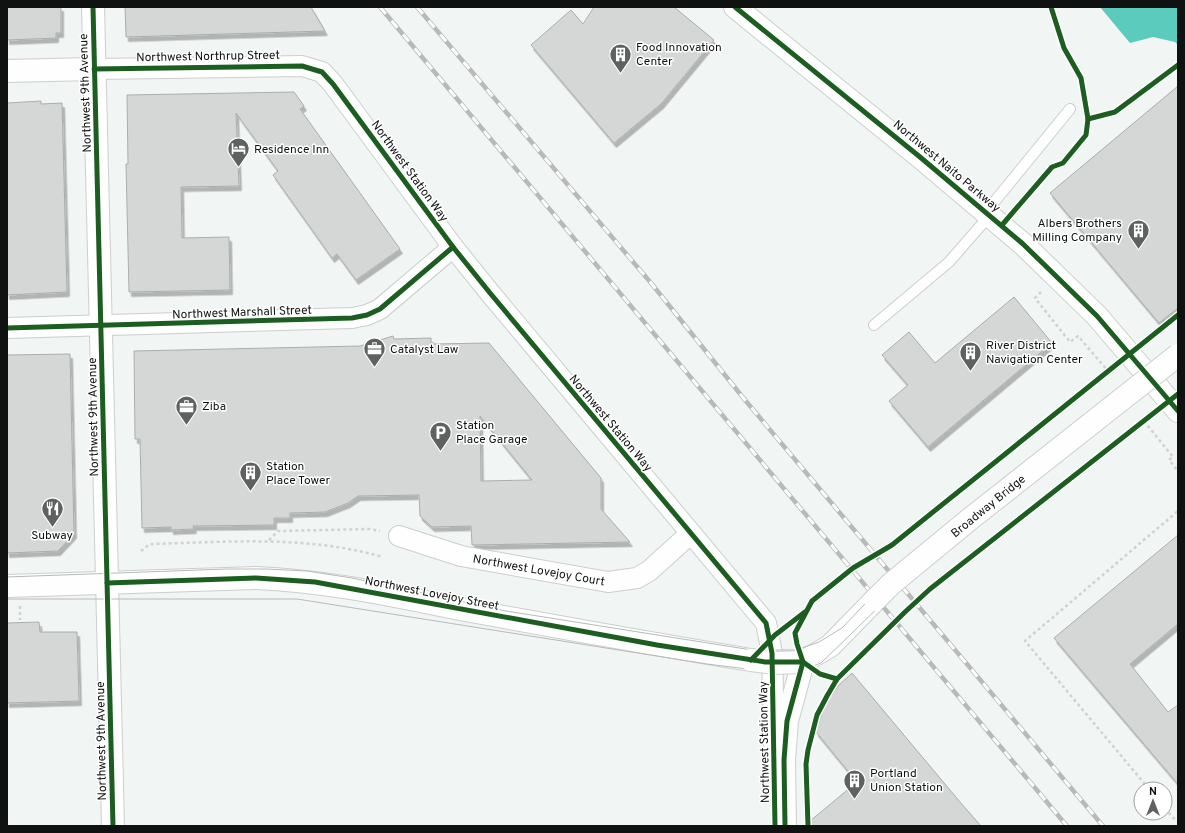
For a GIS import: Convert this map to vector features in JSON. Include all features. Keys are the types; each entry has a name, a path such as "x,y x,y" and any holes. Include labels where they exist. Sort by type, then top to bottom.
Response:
{"main road":[{"name":"Northwest 9th Avenue","path":"93,7 113,826"},
{"name":"Northwest Naito Parkway","path":"735,7 988,213 1056,275 1097,316 1178,411"},
{"name":"Northwest Northrup Street","path":"7,71 94,69"},
{"name":"Broadway Bridge","path":"804,662 830,646 898,579 1178,355"},
{"name":"Northwest Lovejoy Street","path":"7,586 256,578 295,580 370,591 665,646 765,662 804,662"},
{"path":"785,826 784,760 787,721 804,662"}],"street":[{"name":"Northwest Northrup Street","path":"94,69 286,65 302,66 322,72"},
{"name":"Northwest Station Way","path":"322,72 333,84 454,248 690,534 763,618 769,634 772,652 775,826"},
{"name":"Northwest Marshall Street","path":"7,328 352,318 368,315 380,309 454,248"},
{"name":"Northwest Lovejoy Court","path":"399,536 461,556 608,582 637,578 649,571 690,534"}],"lane":[{"path":"874,325 950,262 1070,109"}],"path":[{"path":"1035,298 1070,342 1078,336 1108,370"},
{"path":"1144,421 1173,457 1169,460 1178,470"},
{"path":"1142,781 1025,641 1178,511"},
{"path":"268,541 278,531 369,530 399,536"},
{"path":"141,551 150,544 268,541 334,545 383,557"},
{"path":"20,604 20,620"}],"shaded area":[{"path":"1100,7 1178,7 1178,45 1175,42 1153,37 1130,43"}],"building":[{"path":"7,7 61,7 61,33 56,33 56,38 7,40"},
{"path":"125,7 311,7 325,31 126,37"},
{"name":"Food Innovation Center","path":"594,7 674,7 714,40 661,104 614,143 531,45 571,10 583,24"},
{"name":"Albers Brothers Milling Company","path":"1178,86 1178,308 1159,323 1050,193"},
{"name":"Residence Inn","path":"294,92 304,106 300,109 400,249 356,280 337,254 332,258 273,175 278,171 236,113 239,186 181,187 182,238 229,237 230,290 129,292 126,164 128,164 127,95"},
{"path":"41,101 41,104 62,103 67,292 7,295 7,103"},
{"name":"River District Navigation Center","path":"1014,297 1052,343 928,447 889,401 908,385 882,355 909,332 935,363"},
{"path":"393,336 394,339 431,338 431,344 489,343 601,478 601,509 630,542 472,545 471,526 432,527 420,516 419,495 358,496 348,503 325,512 290,513 290,518 274,518 274,525 193,526 194,529 171,530 171,527 142,528 140,439 135,439 134,351 360,346","holes":["480,416 532,480 481,481"]},
{"path":"70,354 74,534 58,551 7,553 7,355"},
{"path":"1178,535 1178,624 1130,664 1168,712 1178,705 1178,784 1054,638"},
{"path":"39,622 40,632 77,632 79,701 7,703 7,623"},
{"path":"852,673 981,826 804,826 857,782 816,732 828,700 839,685"}],"tram line":[{"path":"7,577 227,569 307,571 352,578 506,611 752,650 796,650 819,642 842,628 885,583 1178,349"},
{"path":"7,599 297,599 707,664 780,673 804,670 821,663 920,567 1178,361"}],"railway":[{"path":"380,7 1067,826"},
{"path":"417,7 651,283 745,400 1103,826"}],"cycle path":[{"path":"93,7 113,826"},
{"path":"735,7 920,157 1023,244 1097,316 1178,411"},
{"path":"1002,225 1052,167 1063,163 1086,135 1088,119 1081,78 1064,48 1051,7"},
{"path":"1088,119 1115,112 1178,65"},
{"path":"94,69 302,66 322,72 333,84 453,247 766,623 772,653 775,826"},
{"path":"7,328 352,318 367,315 380,309 453,247"},
{"path":"837,679 820,674 803,662 797,644 795,633 812,601 853,568 892,545 1178,315"},
{"path":"808,826 806,764 808,750 817,715 837,679 930,589 1178,394"},
{"path":"107,583 256,578 315,582 657,645 765,662 803,662"},
{"path":"751,660 775,635 805,612"},
{"path":"785,826 784,760 787,721 803,662"}],"place":[{"name":"Food Innovation Center","path":"621,74"},
{"name":"Residence Inn","path":"239,168"},
{"name":"Albers Brothers Milling Company","path":"1138,250"},
{"name":"Catalyst Law","path":"374,368"},
{"name":"River District Navigation Center","path":"971,372"},
{"name":"Ziba","path":"186,426"},
{"name":"Station Place Garage","path":"440,452"},
{"name":"Station Place Tower","path":"251,492"},
{"name":"Subway","path":"52,528"},
{"name":"Portland Union Station","path":"854,800"}]}
